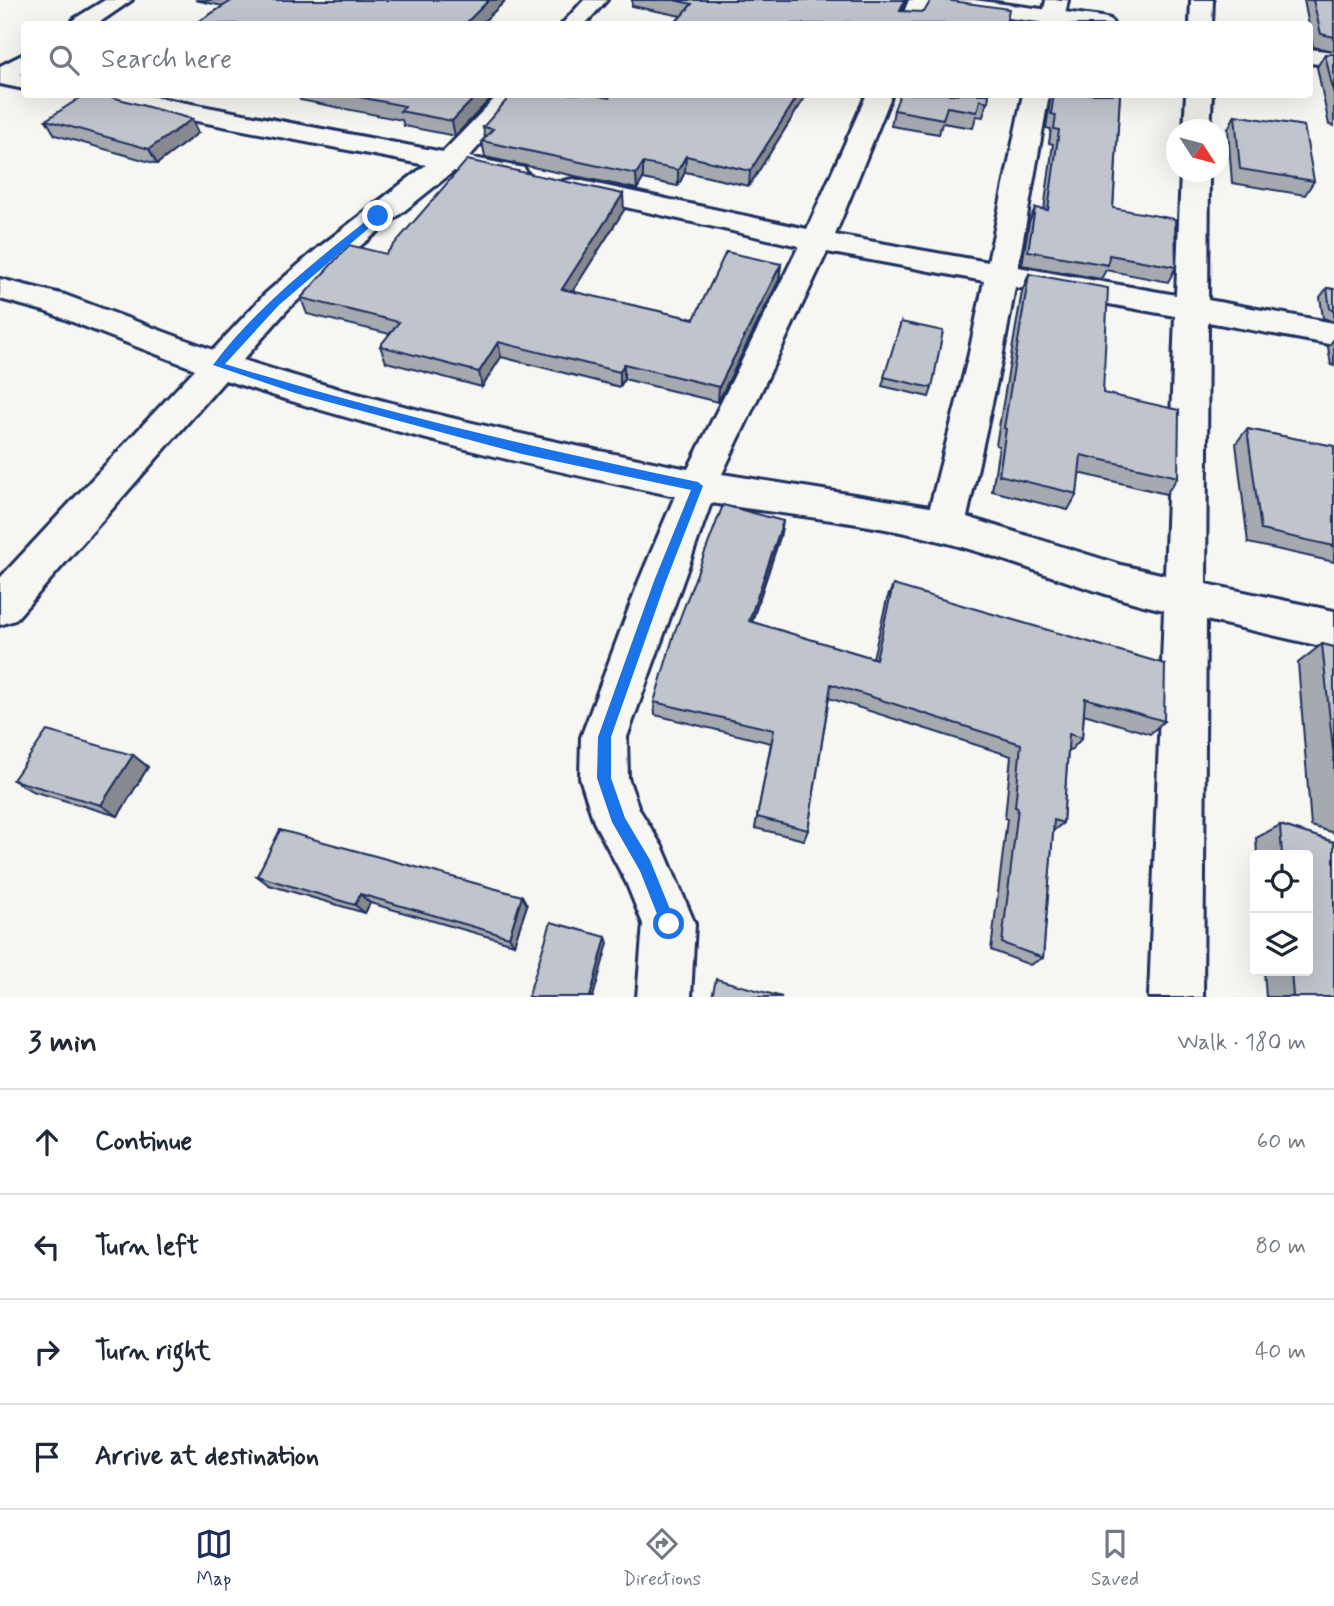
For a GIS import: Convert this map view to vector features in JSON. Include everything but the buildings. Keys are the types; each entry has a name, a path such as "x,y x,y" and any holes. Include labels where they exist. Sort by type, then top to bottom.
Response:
{"street":[{"path":"87,21 121,0"},
{"path":"576,21 596,0"},
{"path":"912,21 922,0 1054,14 1088,21"},
{"path":"1201,21 1202,0"},
{"path":"1313,56 1334,59"},
{"path":"0,77 21,63"},
{"path":"0,77 21,81"},
{"path":"118,98 450,160 817,241 1334,334"},
{"path":"0,607 276,302 329,255 450,160 477,135 509,98"},
{"path":"664,997 669,924 645,866 619,822 604,778 604,737 660,581 698,486 817,241 878,98"},
{"path":"945,526 1002,276 1035,98"},
{"path":"1198,119 1199,98"},
{"path":"1176,997 1195,182"},
{"path":"0,289 54,303 218,365 295,390 522,450 698,486 888,514 945,526 1121,583 1334,630"}],"route":[{"path":"378,216 276,302 218,365 295,390 522,450 698,486 660,581 604,737 604,778 619,822 645,866 669,924"}]}
